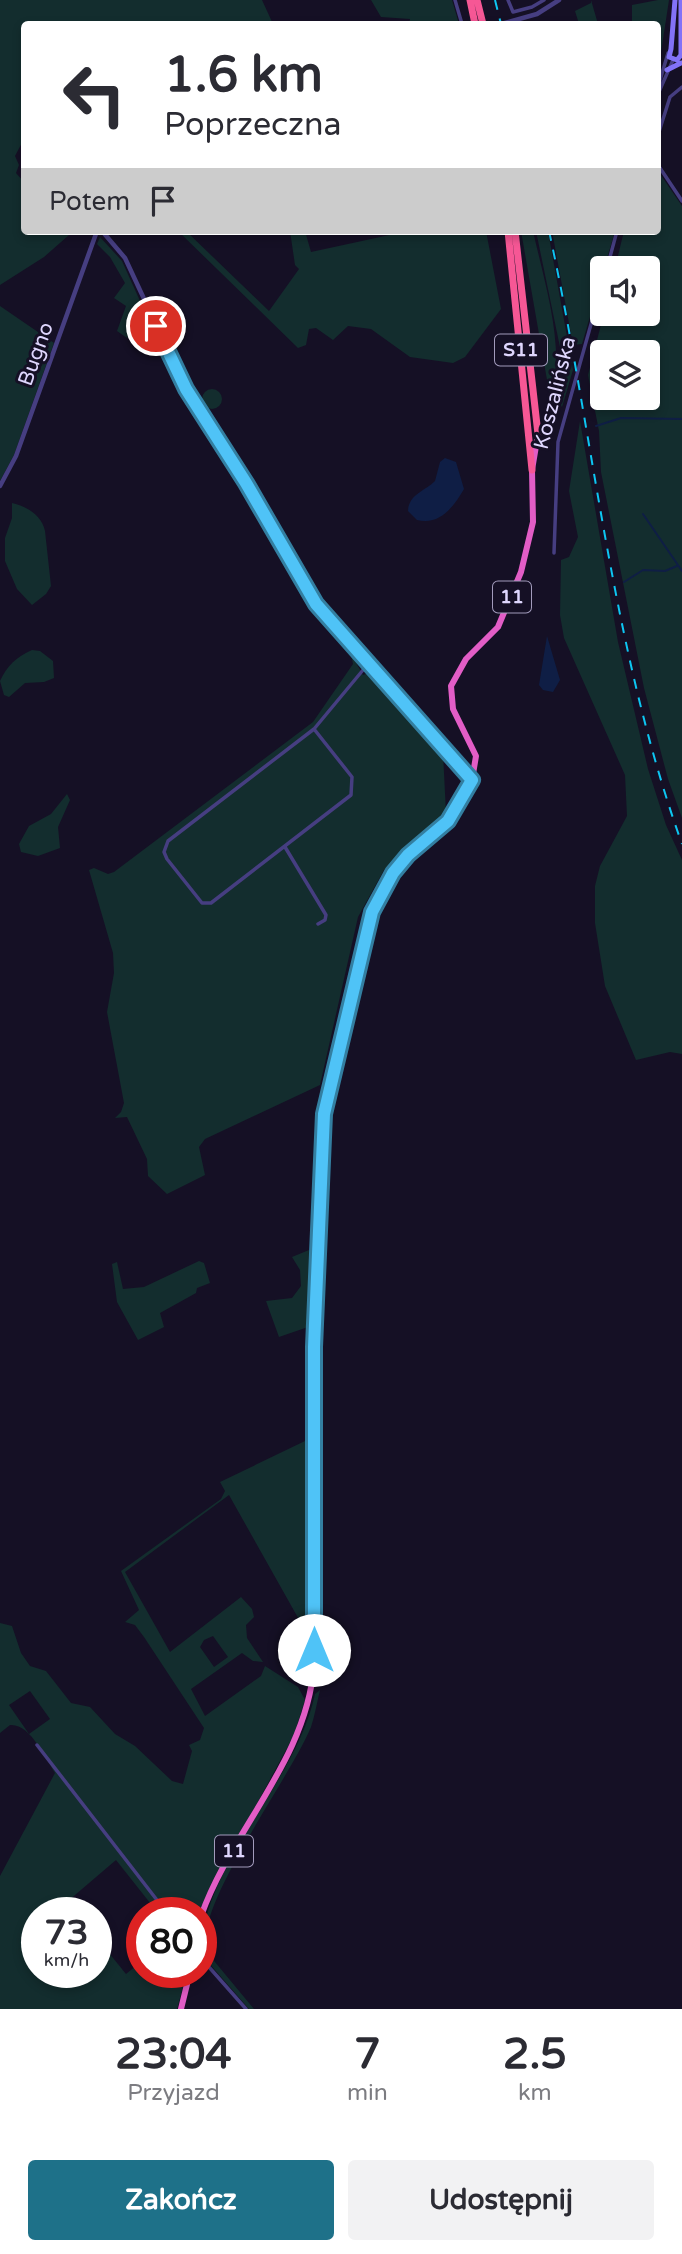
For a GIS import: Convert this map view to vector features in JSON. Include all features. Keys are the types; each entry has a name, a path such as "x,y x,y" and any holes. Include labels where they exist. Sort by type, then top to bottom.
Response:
{"highway":[{"path":"470,0 474,21"},
{"path":"477,0 482,21"},
{"name":"S11","path":"508,235 532,470"},
{"name":"S11","path":"515,235 538,434"},
{"name":"11","path":"209,1897 302,1726 313,1681 314,1347 324,1114 372,912 393,873 408,855 448,821 472,780 477,756 453,709 452,686 466,659 498,626 521,572 533,522 532,470 538,434"},
{"path":"181,2009 186,1988"}],"main road":[{"path":"678,0 670,51 678,62"},
{"path":"667,70 678,62 681,53 678,0"},
{"path":"670,51 681,53"}],"street":[{"path":"455,0 461,21"},
{"path":"508,0 509,9 513,12 532,7 544,0"},
{"path":"513,21 537,14 559,0"},
{"path":"661,78 670,51"},
{"path":"661,86 667,70"},
{"path":"661,126 671,96 682,87"},
{"path":"661,170 682,201"},
{"name":"Bugno","path":"0,486 16,456 99,235"},
{"path":"106,235 125,258 186,389 246,483 307,590 368,664 472,780"},
{"path":"610,256 616,235"},
{"name":"Koszalińska","path":"554,553 556,454 590,326"},
{"path":"314,729 352,777 354,788 347,800 211,903 205,904 167,859 165,848 173,836 314,729 368,664"},
{"path":"285,847 326,915 325,920 318,923"},
{"path":"37,1745 155,1897"},
{"path":"217,1976 246,2009"}],"green space":[{"path":"0,0 262,0 272,21 21,21 21,145 15,156 19,165 16,173 21,179 21,235 69,235 44,257 0,285"},
{"path":"371,0 452,0 458,21 410,21 381,17"},
{"path":"591,0 597,21 578,21 575,11 591,3"},
{"path":"669,0 661,52 661,21 632,21 632,5"},
{"path":"661,175 682,206 682,818 668,779 644,688 601,472 595,410 660,410 660,340 597,340 601,326 660,326 660,256 618,256 623,235 661,235"},
{"path":"182,235 190,235 269,311 299,269 295,265 291,235 306,235 311,252 390,235 487,235 501,309 465,357 453,363 410,357 371,329 348,326 333,340 316,328 309,329 306,345 298,348"},
{"path":"522,235 534,235 552,313 556,376 553,397 550,397"},
{"path":"537,235 549,235 573,370 562,407 558,403 561,352"},
{"path":"553,235 614,235 608,256 590,256 590,317 582,344 573,345"},
{"path":"100,237 122,261 150,323 139,324 127,338 117,331 126,306 114,298 125,283 110,257 97,244"},
{"path":"0,306 54,343 14,455 0,481"},
{"path":"208,389 216,389 222,399 216,409 208,409 202,403 202,395"},
{"path":"580,421 618,642 648,769 666,825 682,860 682,1054 670,1052 636,1060 605,986 595,923 595,886 600,866 627,816 625,775 564,638 560,615 561,560 569,557 578,537 569,491"},
{"path":"12,503 33,512 45,531 51,586 46,594 32,605 17,589 5,561 5,538 12,518"},
{"path":"32,650 40,651 53,661 54,678 44,682 25,683 9,697 4,695 0,681 6,671 13,662"},
{"path":"351,654 363,675 369,673 443,753 446,813 384,870 358,917 320,1085 205,1139 199,1147 205,1175 167,1194 148,1176 147,1159 127,1117 115,1118 124,1103 107,1012 114,973 113,953 89,870 94,868 108,874 114,872 313,722 353,664"},
{"path":"67,794 70,800 58,827 60,848 38,856 21,852 19,844 29,826 51,814"},
{"path":"309,1250 308,1327 279,1337 266,1301 292,1298 301,1286 300,1270 292,1257"},
{"path":"199,1261 204,1263 210,1283 197,1288 196,1293 160,1313 164,1327 138,1340 117,1302 112,1264 117,1262 123,1289 144,1287"},
{"path":"305,1441 306,1632 229,1495 125,1572 170,1652 241,1597 252,1609 254,1617 246,1625 247,1638 263,1662 253,1661 242,1653 191,1689 205,1716 261,1676 265,1666 298,1687 305,1700 294,1735 207,1897 145,1897 116,1860 73,1897 21,1897 21,1988 112,1988 112,1957 126,1974 126,1988 183,1988 177,2009 0,2009 0,1876 55,1773 37,1743 24,1730 10,1725 0,1733 0,1623 12,1626 21,1653 30,1666 46,1671 71,1703 90,1707 115,1734 135,1746 172,1781 183,1784 192,1751 189,1745 200,1740 204,1728 144,1637 135,1625 125,1622 139,1610 121,1571 221,1499 225,1491 220,1482","holes":["213,1636 228,1657 214,1667 200,1647 204,1640","30,1691 50,1719 29,1734 9,1705"]},
{"path":"320,1690 311,1727 230,1871 217,1900 217,1897 213,1897 216,1889 289,1760 305,1727 315,1694"},
{"path":"217,1964 254,2009 249,2009 217,1972"}],"water":[{"path":"445,458 456,462 464,489 451,508 439,517 433,520 417,520 408,511 409,505 414,497 435,481 440,462"},
{"path":"547,636 560,680 553,692 543,690 539,685"}],"waterway":[{"path":"596,426 621,418 682,419"},
{"path":"643,514 682,571"},
{"path":"624,582 643,570 665,571 677,566"}],"railway":[{"path":"495,0 500,21"},
{"path":"550,235 621,617 658,769 682,844"}],"route":[{"path":"156,326 186,389 246,483 316,604 472,780 461,803 445,825 408,855 393,873 372,912 363,939 324,1114 314,1347 314,1650"}]}
